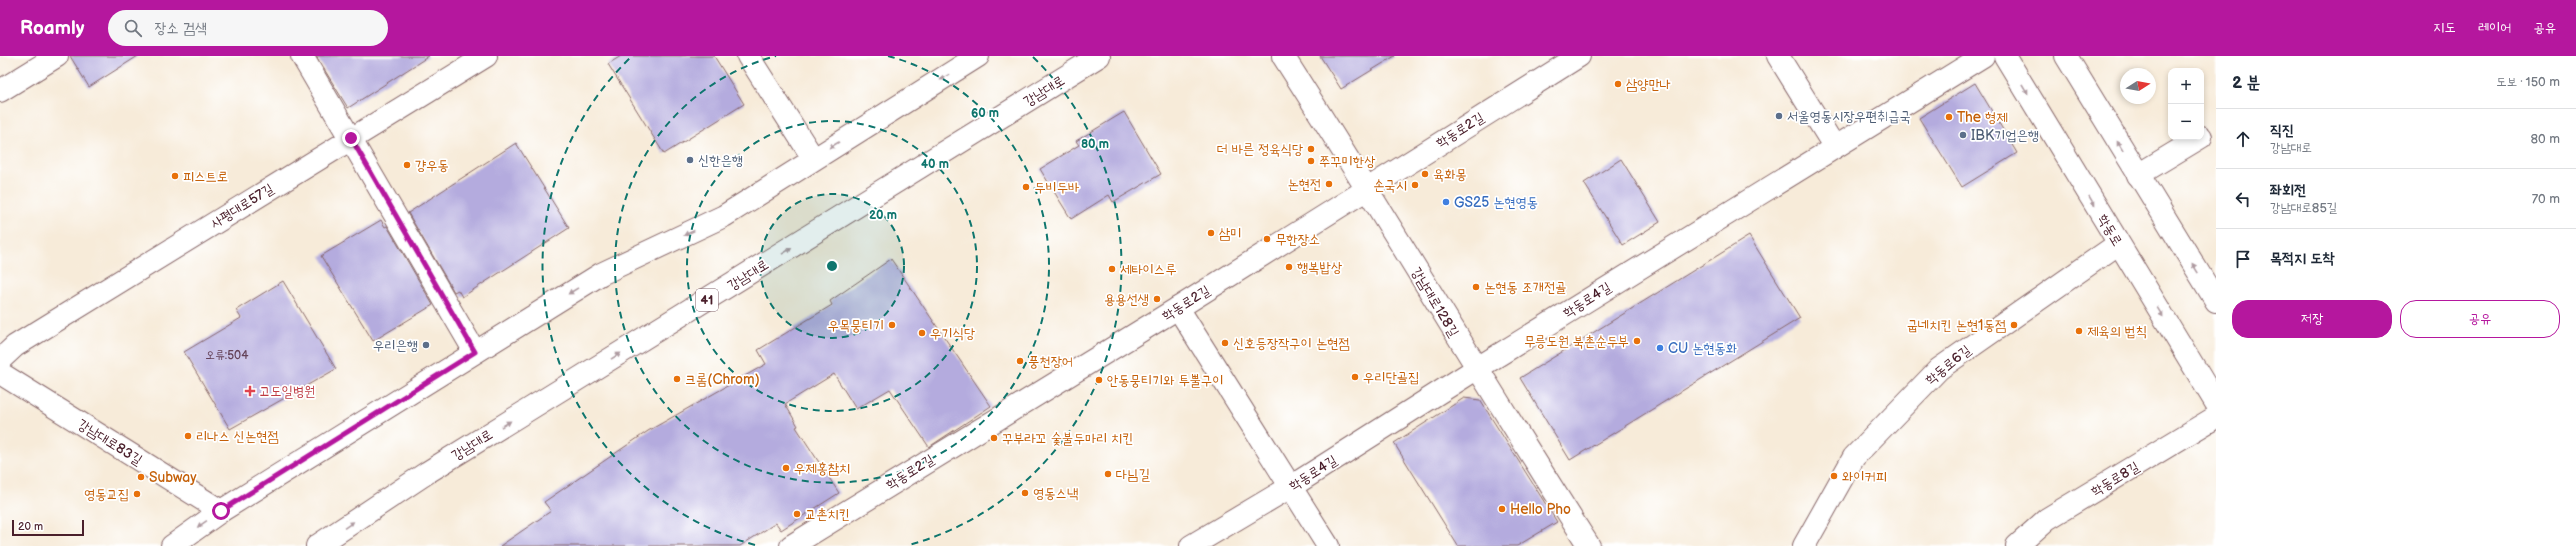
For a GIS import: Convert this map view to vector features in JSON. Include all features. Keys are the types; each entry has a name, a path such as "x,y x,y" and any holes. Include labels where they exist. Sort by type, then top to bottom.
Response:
{"street":[{"path":"0,91 57,56"},
{"path":"302,56 475,352"},
{"name":"사평대로57길","path":"0,360 15,346 486,56"},
{"path":"748,56 813,158"},
{"path":"172,546 221,511 601,274 724,216 813,158 978,56"},
{"name":"강남대로","path":"328,544 428,472 1099,56"},
{"name":"강남대로128길","path":"1283,56 1367,189 1476,369 1589,546"},
{"name":"학동로2길","path":"791,546 1178,308 1578,56"},
{"path":"1778,56 1834,146"},
{"name":"학동로4길","path":"1190,546 1292,486 1476,369 1834,146 1984,56"},
{"name":"학동로","path":"2005,56 2216,403"},
{"path":"2066,56 2216,302"},
{"path":"2204,135 2216,128"},
{"path":"2138,175 2196,140"},
{"name":"학동로6길","path":"1804,546 1854,456 1939,369 2118,244"},
{"path":"1178,308 1292,486 1328,546"},
{"name":"강남대로83길","path":"0,373 221,511"},
{"name":"학동로8길","path":"2017,546 2047,519 2216,417"}],"building":[{"path":"70,56 138,56 89,87"},
{"path":"316,56 429,56 348,108"},
{"path":"621,56 714,56 744,104 664,154 608,64"},
{"path":"1320,56 1395,56 1341,89"},
{"path":"1975,83 2017,153 1962,187 1919,118"},
{"path":"1124,112 1161,174 1113,202 1109,195 1071,219 1040,169 1079,145 1076,141"},
{"path":"516,143 569,228 462,297 458,290 454,292 408,213"},
{"path":"1621,159 1660,222 1623,245 1584,183"},
{"path":"381,220 385,227 387,226 433,305 373,341 321,256"},
{"path":"1749,236 1800,318 1570,460 1520,378"},
{"path":"891,259 991,406 929,447 890,389 856,409 834,374 785,404 798,426 796,427 839,493 781,530 776,523 740,546 500,546 551,511 544,502 648,431 766,364 758,350 832,305 830,301"},
{"path":"283,281 336,369 230,429 184,352 241,318 236,310"},
{"path":"1464,398 1480,400 1557,522 1517,546 1458,546 1394,443"}],"place":[{"name":"삼양만나","path":"1618,84"},
{"name":"서울영동시장우편취급국","path":"1779,116"},
{"name":"The 형제","path":"1949,117"},
{"name":"IBK기업은행","path":"1963,135"},
{"name":"더 바른 정육식당","path":"1311,149"},
{"name":"신한은행","path":"690,160"},
{"name":"쭈꾸미한상","path":"1311,161"},
{"name":"걍우동","path":"407,165"},
{"name":"육화몽","path":"1425,174"},
{"name":"피스트로","path":"175,176"},
{"name":"논현전","path":"1329,184"},
{"name":"손국시","path":"1415,185"},
{"name":"두비두바","path":"1026,187"},
{"name":"GS25 논현영동","path":"1446,202"},
{"name":"삼미","path":"1211,233"},
{"name":"무한장소","path":"1267,239"},
{"name":"행복밥상","path":"1289,267"},
{"name":"세타이스루","path":"1112,269"},
{"name":"논현동 조개전골","path":"1476,287"},
{"name":"용용선생","path":"1157,299"},
{"name":"우목뭉티기","path":"892,325"},
{"name":"굽네치킨 논현1동점","path":"2014,325"},
{"name":"제육의 법칙","path":"2079,331"},
{"name":"우기식당","path":"922,333"},
{"name":"무릉도원 북촌순두부","path":"1637,341"},
{"name":"신호등장작구이 논현점","path":"1225,343"},
{"name":"우리은행","path":"426,345"},
{"name":"CU 논현동화","path":"1660,348"},
{"name":"풍천장어","path":"1020,361"},
{"name":"우리단골집","path":"1355,377"},
{"name":"크롬(Chrom)","path":"677,379"},
{"name":"안동뭉티기와 투뿔구이","path":"1099,380"},
{"name":"고도일병원","path":"250,391"},
{"name":"리나스 신논현점","path":"188,436"},
{"name":"꾸부라꼬 숯불두마리 치킨","path":"994,438"},
{"name":"우제홍참치","path":"786,468"},
{"name":"다님길","path":"1108,474"},
{"name":"와이커피","path":"1834,476"},
{"name":"Subway","path":"141,477"},
{"name":"영동스낵","path":"1025,493"},
{"name":"영동교집","path":"137,494"},
{"name":"Hello Pho","path":"1502,509"},
{"name":"교촌치킨","path":"797,514"}],"route":[{"path":"221,511 475,352 351,138"}]}
